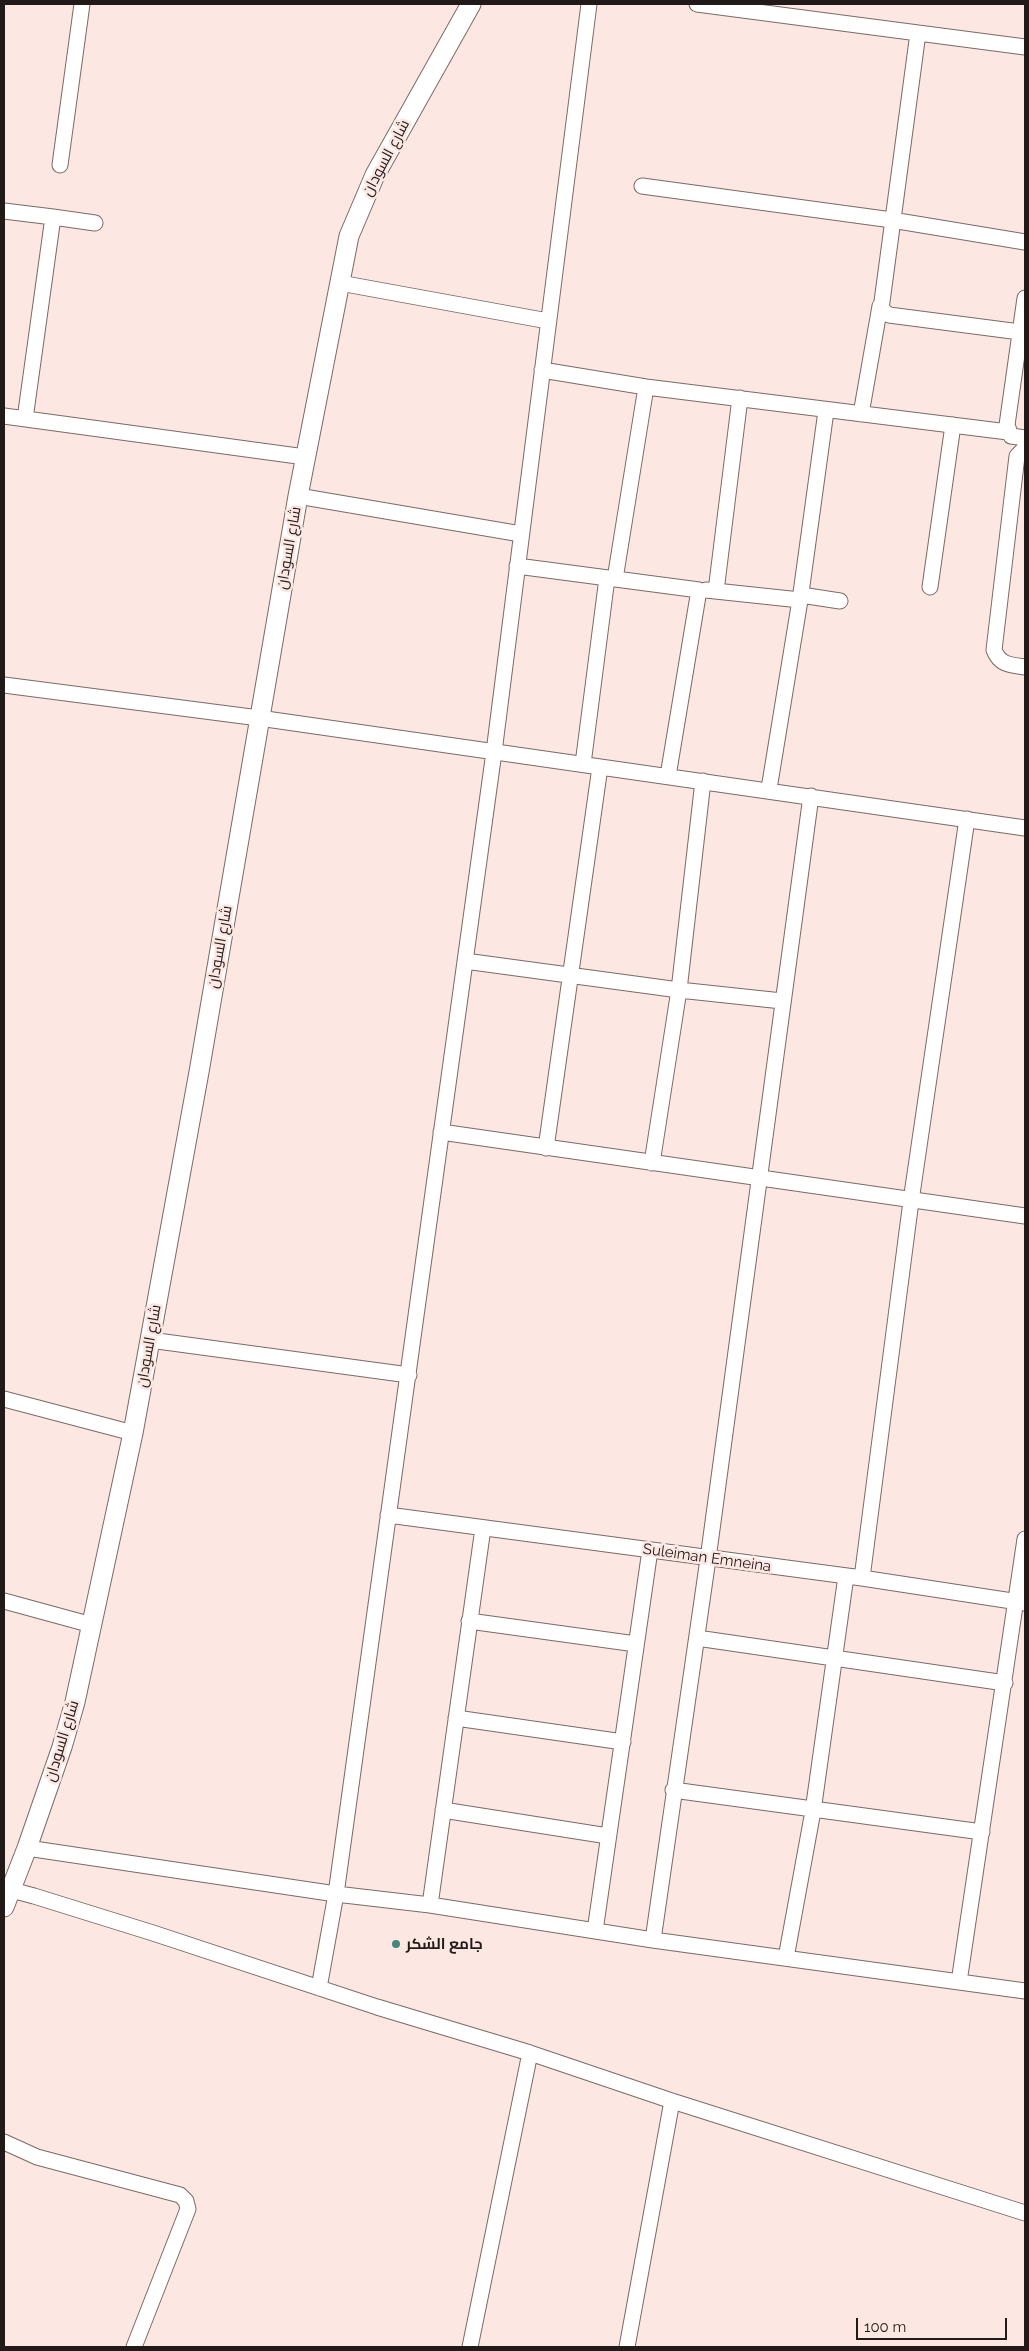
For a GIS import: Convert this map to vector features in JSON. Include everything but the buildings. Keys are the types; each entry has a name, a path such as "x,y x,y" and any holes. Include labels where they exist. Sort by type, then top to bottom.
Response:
{"main road":[{"name":"شارع السودان","path":"6,1895 27,1848 62,1747 92,1625 133,1433 199,1072 305,457 354,219 375,175 471,4"}],"street":[{"path":"60,165 82,4"},
{"path":"319,1988 336,1894 494,752 589,4"},
{"path":"697,4 1025,47"},
{"path":"861,414 880,306 918,33"},
{"path":"642,186 892,220 1025,242"},
{"path":"4,211 95,223"},
{"path":"25,419 53,217"},
{"path":"340,283 548,321"},
{"path":"1025,298 1007,425 1011,436 1025,438"},
{"path":"880,306 884,313 889,315 1020,332"},
{"path":"542,370 646,387 740,398 826,411 1008,432"},
{"path":"583,764 611,578 646,387"},
{"path":"716,591 740,398"},
{"path":"769,789 800,597 826,411"},
{"path":"4,416 305,457"},
{"path":"930,588 953,425"},
{"path":"1025,448 1017,456 994,650 998,659 1004,664 1025,667"},
{"path":"298,496 521,534"},
{"path":"517,566 699,590 840,601"},
{"path":"668,776 699,590"},
{"path":"4,685 259,718 769,789 1025,828"},
{"path":"546,1148 600,766"},
{"path":"652,1163 679,990 703,781"},
{"path":"654,1940 673,1790 708,1559 811,796"},
{"path":"862,1578 911,1201 967,819"},
{"path":"465,961 679,990 782,1001"},
{"path":"441,1132 760,1180 1025,1216"},
{"path":"150,1340 409,1375"},
{"path":"4,1399 133,1433"},
{"name":"Suleiman Emneina","path":"388,1515 862,1578 1021,1602"},
{"path":"430,1905 469,1622 484,1528"},
{"path":"960,1982 1005,1683 1021,1602 1025,1539"},
{"path":"595,1931 608,1836 624,1742 650,1550"},
{"path":"786,1958 798,1884 814,1811 846,1576"},
{"path":"4,1601 92,1625"},
{"path":"469,1622 636,1644"},
{"path":"697,1638 1005,1683"},
{"path":"456,1718 624,1742"},
{"path":"673,1790 814,1811 982,1832"},
{"path":"443,1810 608,1836"},
{"path":"27,1848 336,1894 430,1905 654,1940 1025,1991"},
{"path":"6,1895 153,1933 319,1988 530,2053 672,2101 958,2190 1025,2213"},
{"path":"470,2347 530,2053"},
{"path":"627,2347 672,2101"},
{"path":"4,2142 37,2157 180,2195 186,2201 188,2209 134,2347"}],"place":[{"name":"جامع الشكر","path":"396,1944"}]}
